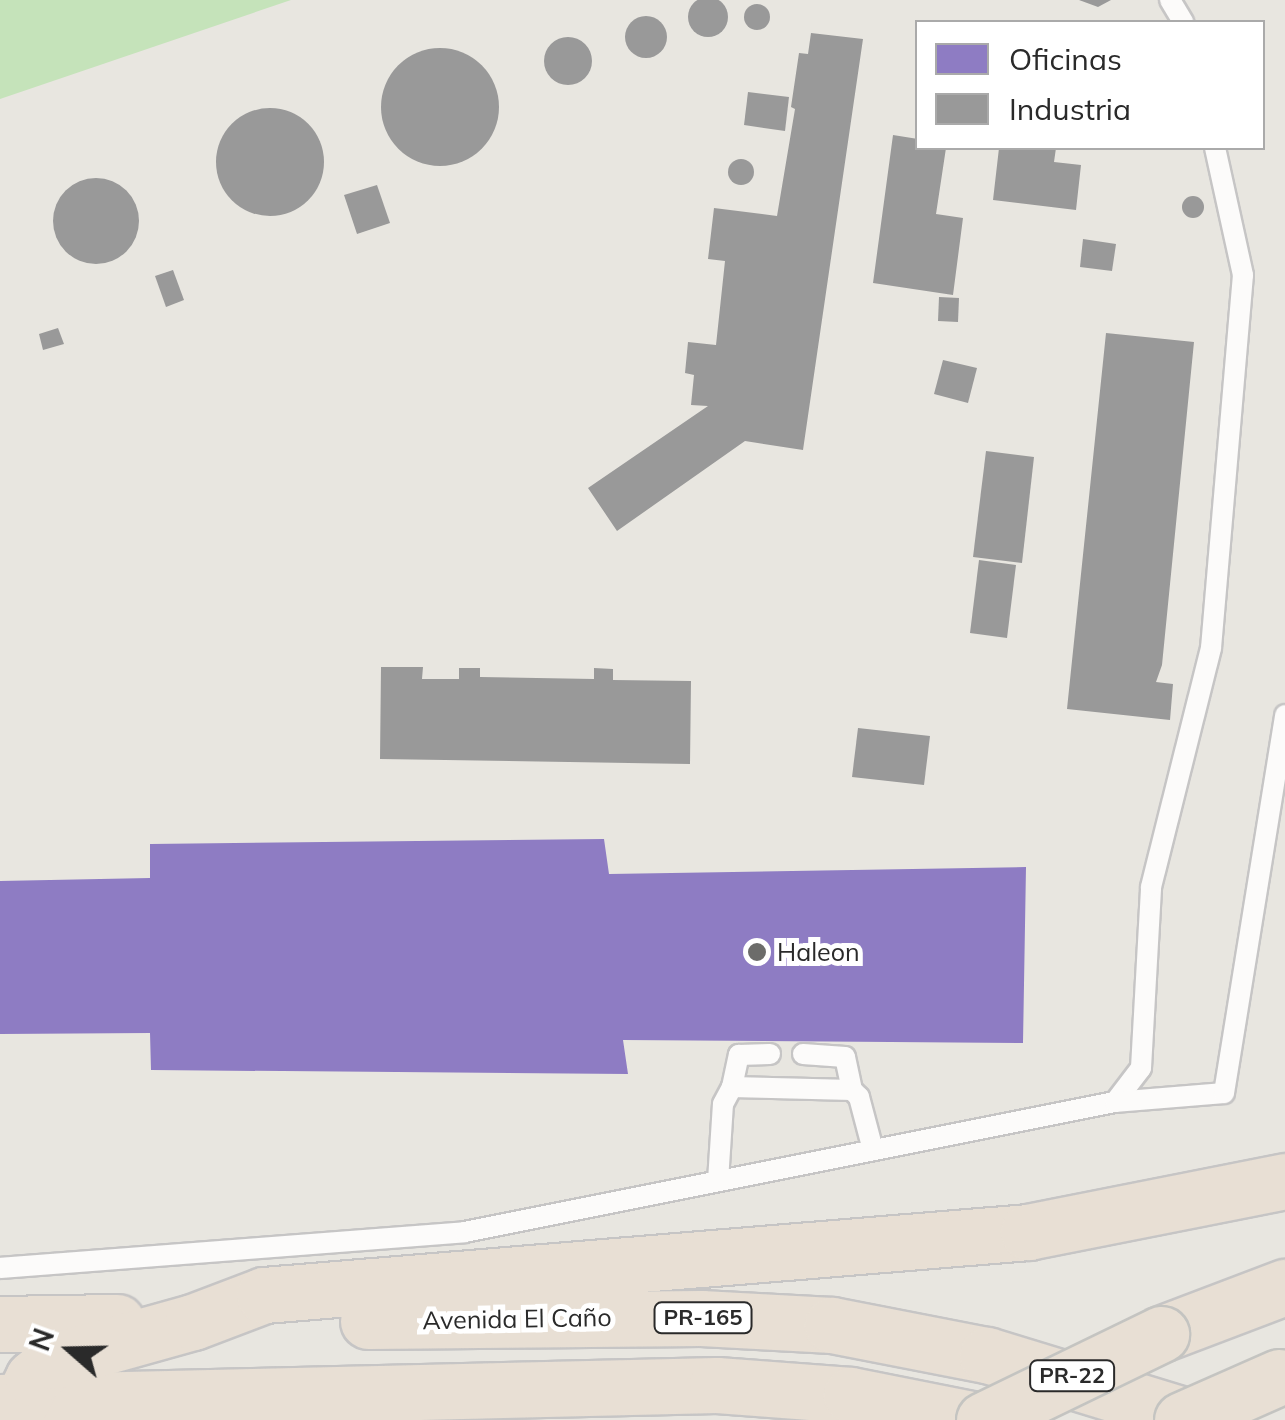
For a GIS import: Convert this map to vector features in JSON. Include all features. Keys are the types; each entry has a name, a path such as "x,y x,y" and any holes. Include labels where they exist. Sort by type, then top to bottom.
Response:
{"highway":[{"path":"10,1408 33,1378 53,1361 193,1322 264,1294 1028,1232 1285,1182"},
{"name":"PR-22","path":"984,1420 1162,1334 1285,1287"},
{"name":"Avenida El Caño","path":"0,1324 700,1318 832,1325 988,1355 1200,1420"},
{"path":"1182,1420 1282,1376"},
{"path":"10,1408 717,1385 851,1395 976,1420"},
{"path":"321,1420 417,1393"}],"lane":[{"path":"1116,1102 1141,1068 1152,887 1211,648 1243,275 1215,150"},
{"path":"0,1268 465,1232 1116,1102 1224,1093 1285,715"},
{"path":"718,1181 722,1104 732,1087 740,1054 770,1054"},
{"path":"803,1054 845,1057 873,1150"},
{"path":"732,1087 852,1090"}],"green space":[{"path":"0,0 291,0 0,99"}],"building: Oficinas":[{"path":"604,839 609,874 1026,867 1023,1043 623,1040 628,1074 151,1070 150,1033 0,1034 0,881 150,878 150,844"}],"building: Industria":[{"path":"699,-1 717,-1 727,9 727,25 716,36 700,36 689,25 689,9"},
{"path":"1079,0 1111,0 1098,7"},
{"path":"757,4 766,8 770,17 766,26 757,30 748,26 744,17 748,8"},
{"path":"646,16 661,22 667,37 661,52 646,58 631,52 625,37 631,22"},
{"path":"811,33 863,39 803,450 745,441 617,531 588,488 708,406 691,405 694,375 685,373 688,342 716,345 725,261 708,259 714,208 777,216 795,109 791,107 799,53 808,54"},
{"path":"568,37 585,44 592,61 585,78 568,85 551,78 544,61 551,44"},
{"path":"440,48 473,58 489,74 499,107 489,140 473,156 440,166 407,156 391,140 381,107 391,74 407,58"},
{"path":"748,92 789,97 785,131 744,125"},
{"path":"270,108 291,112 308,124 320,141 324,162 320,183 308,200 291,212 270,216 249,212 232,200 220,183 216,162 220,141 232,124 249,112"},
{"path":"893,135 915,139 915,150 946,150 936,214 963,218 953,295 873,283"},
{"path":"999,150 1056,150 1054,162 1081,165 1076,210 993,200"},
{"path":"741,159 750,163 754,172 750,181 741,185 732,181 728,172 732,163"},
{"path":"96,178 120,185 132,197 139,221 132,245 120,257 96,264 72,257 60,245 53,221 60,197 72,185"},
{"path":"377,185 390,223 357,234 344,195"},
{"path":"1193,196 1204,207 1193,218 1182,207"},
{"path":"1083,239 1116,244 1112,271 1080,267"},
{"path":"173,270 184,300 166,307 155,276"},
{"path":"939,297 959,298 958,322 938,321"},
{"path":"58,328 64,344 43,350 39,334"},
{"path":"1106,333 1194,342 1162,665 1156,682 1173,684 1170,720 1067,709"},
{"path":"943,360 977,368 968,403 934,394"},
{"path":"986,451 1034,457 1022,563 973,557"},
{"path":"979,560 1016,565 1007,638 970,633"},
{"path":"381,667 423,667 422,679 459,679 459,668 480,668 480,677 594,679 594,668 613,669 613,680 691,681 690,764 380,759"},
{"path":"858,728 930,736 924,785 852,777"}],"place":[{"name":"Haleon","path":"757,952"}]}
